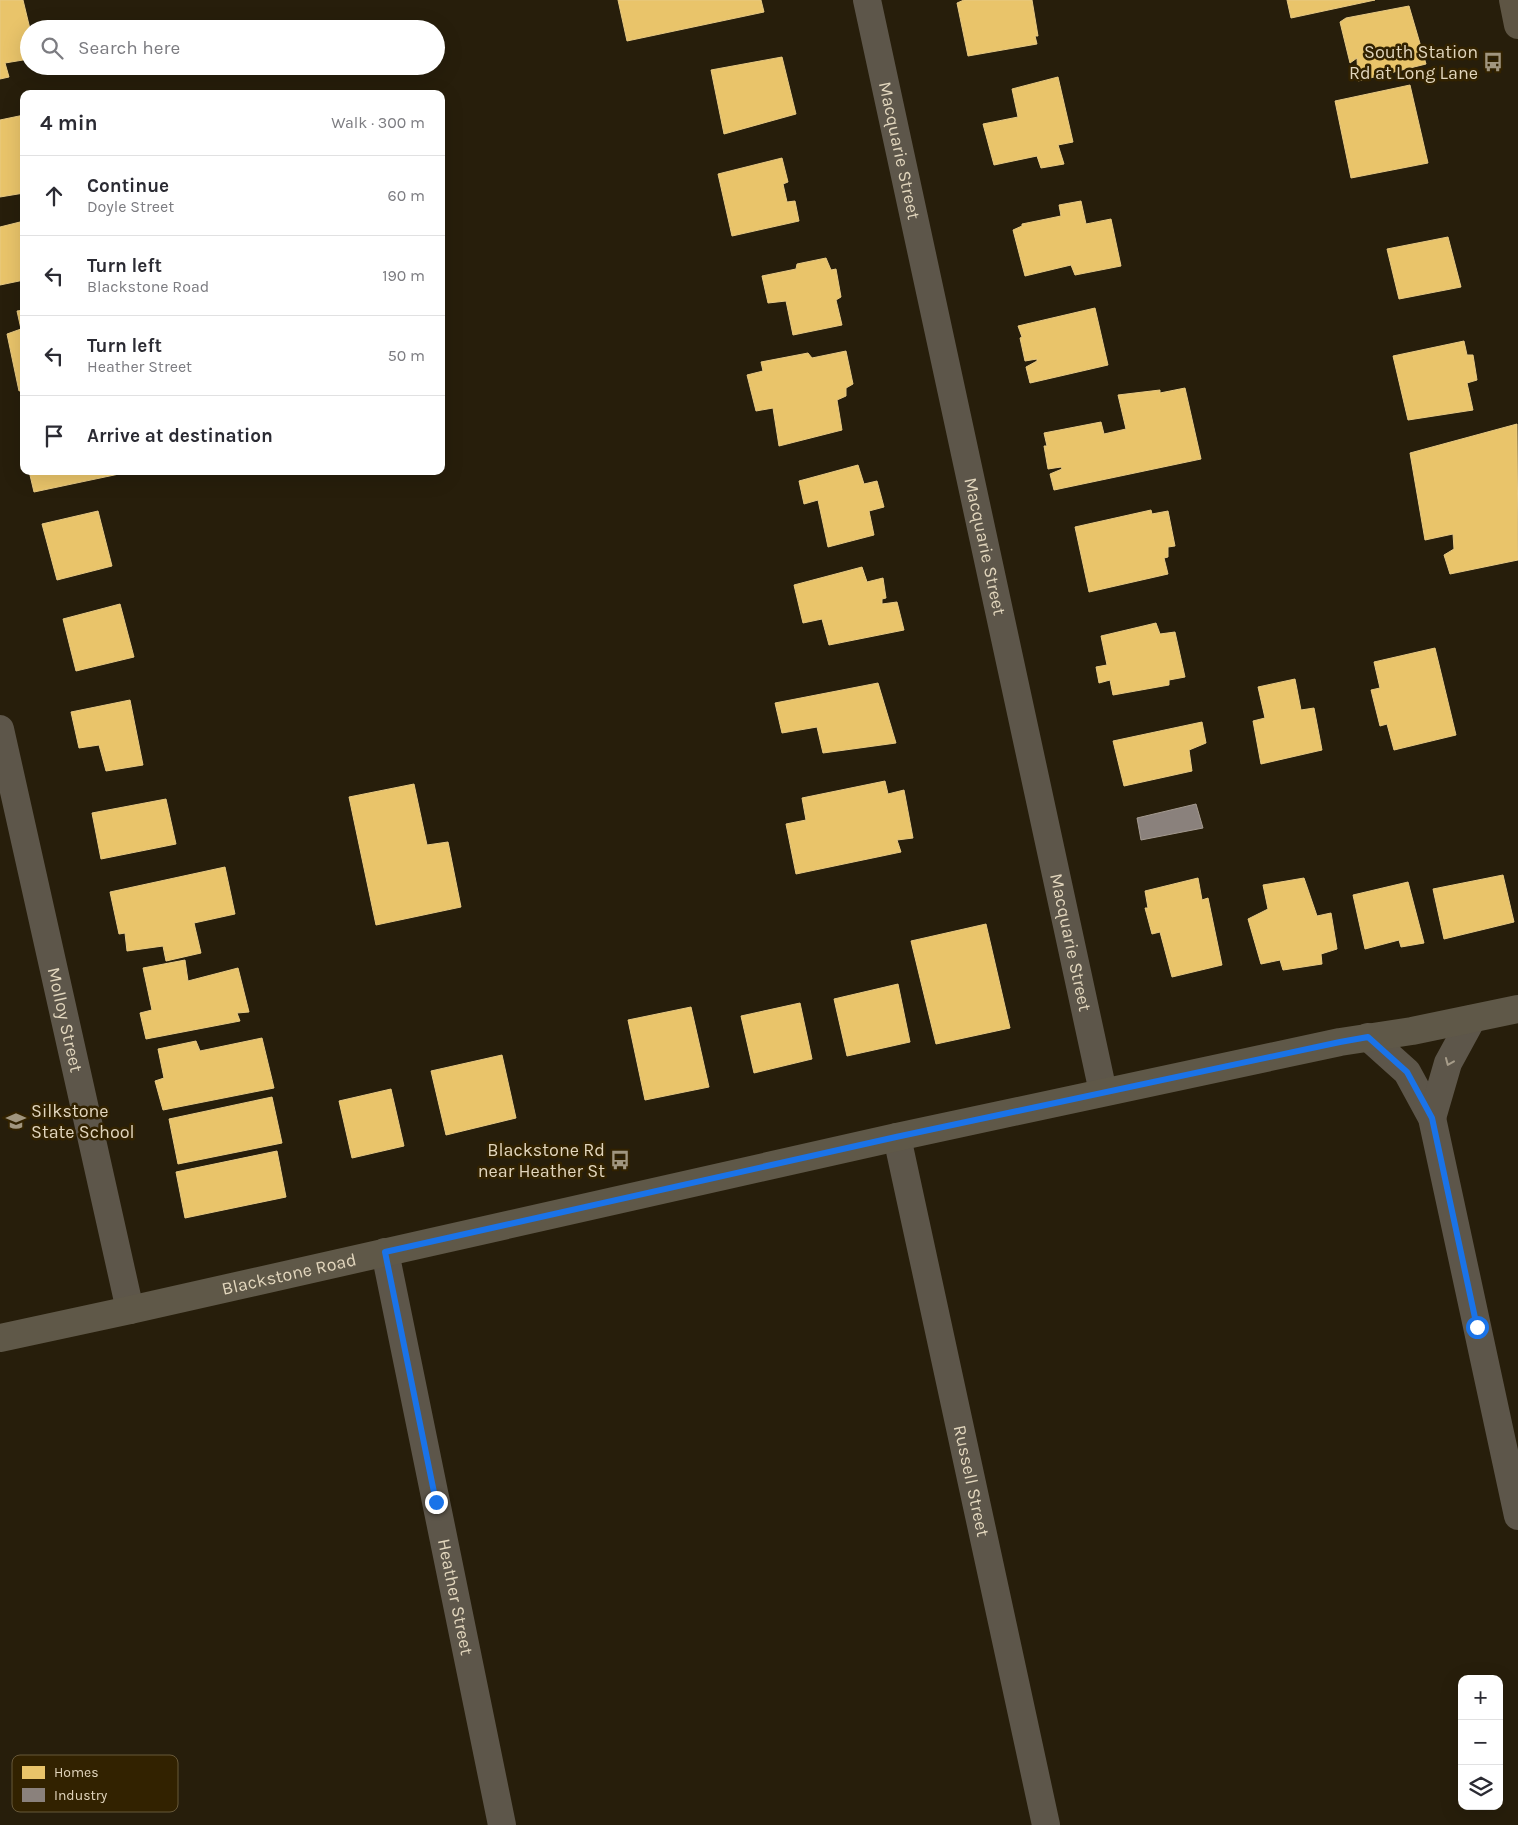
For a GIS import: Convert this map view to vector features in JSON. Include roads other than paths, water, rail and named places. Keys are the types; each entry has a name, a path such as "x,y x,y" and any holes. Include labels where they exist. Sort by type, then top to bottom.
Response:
{"main road":[{"path":"1513,0 1518,25"},
{"name":"Blackstone Road","path":"0,1338 896,1137 1368,1037 1412,1031 1518,1008"}],"street":[{"name":"Macquarie Street","path":"867,0 1103,1092"},
{"name":"Molloy Street","path":"0,729 130,1310"},
{"path":"1432,1118 1448,1063 1472,1019"},
{"path":"1368,1037 1407,1072 1432,1118 1518,1516"},
{"name":"Russell Street","path":"896,1137 1046,1825"},
{"name":"Heather Street","path":"385,1252 502,1825"}],"place":[{"name":"South Station Rd at Long Lane","path":"1493,62"},
{"name":"Silkstone State School","path":"16,1121"},
{"name":"Blackstone Rd near Heather St","path":"620,1160"}]}
